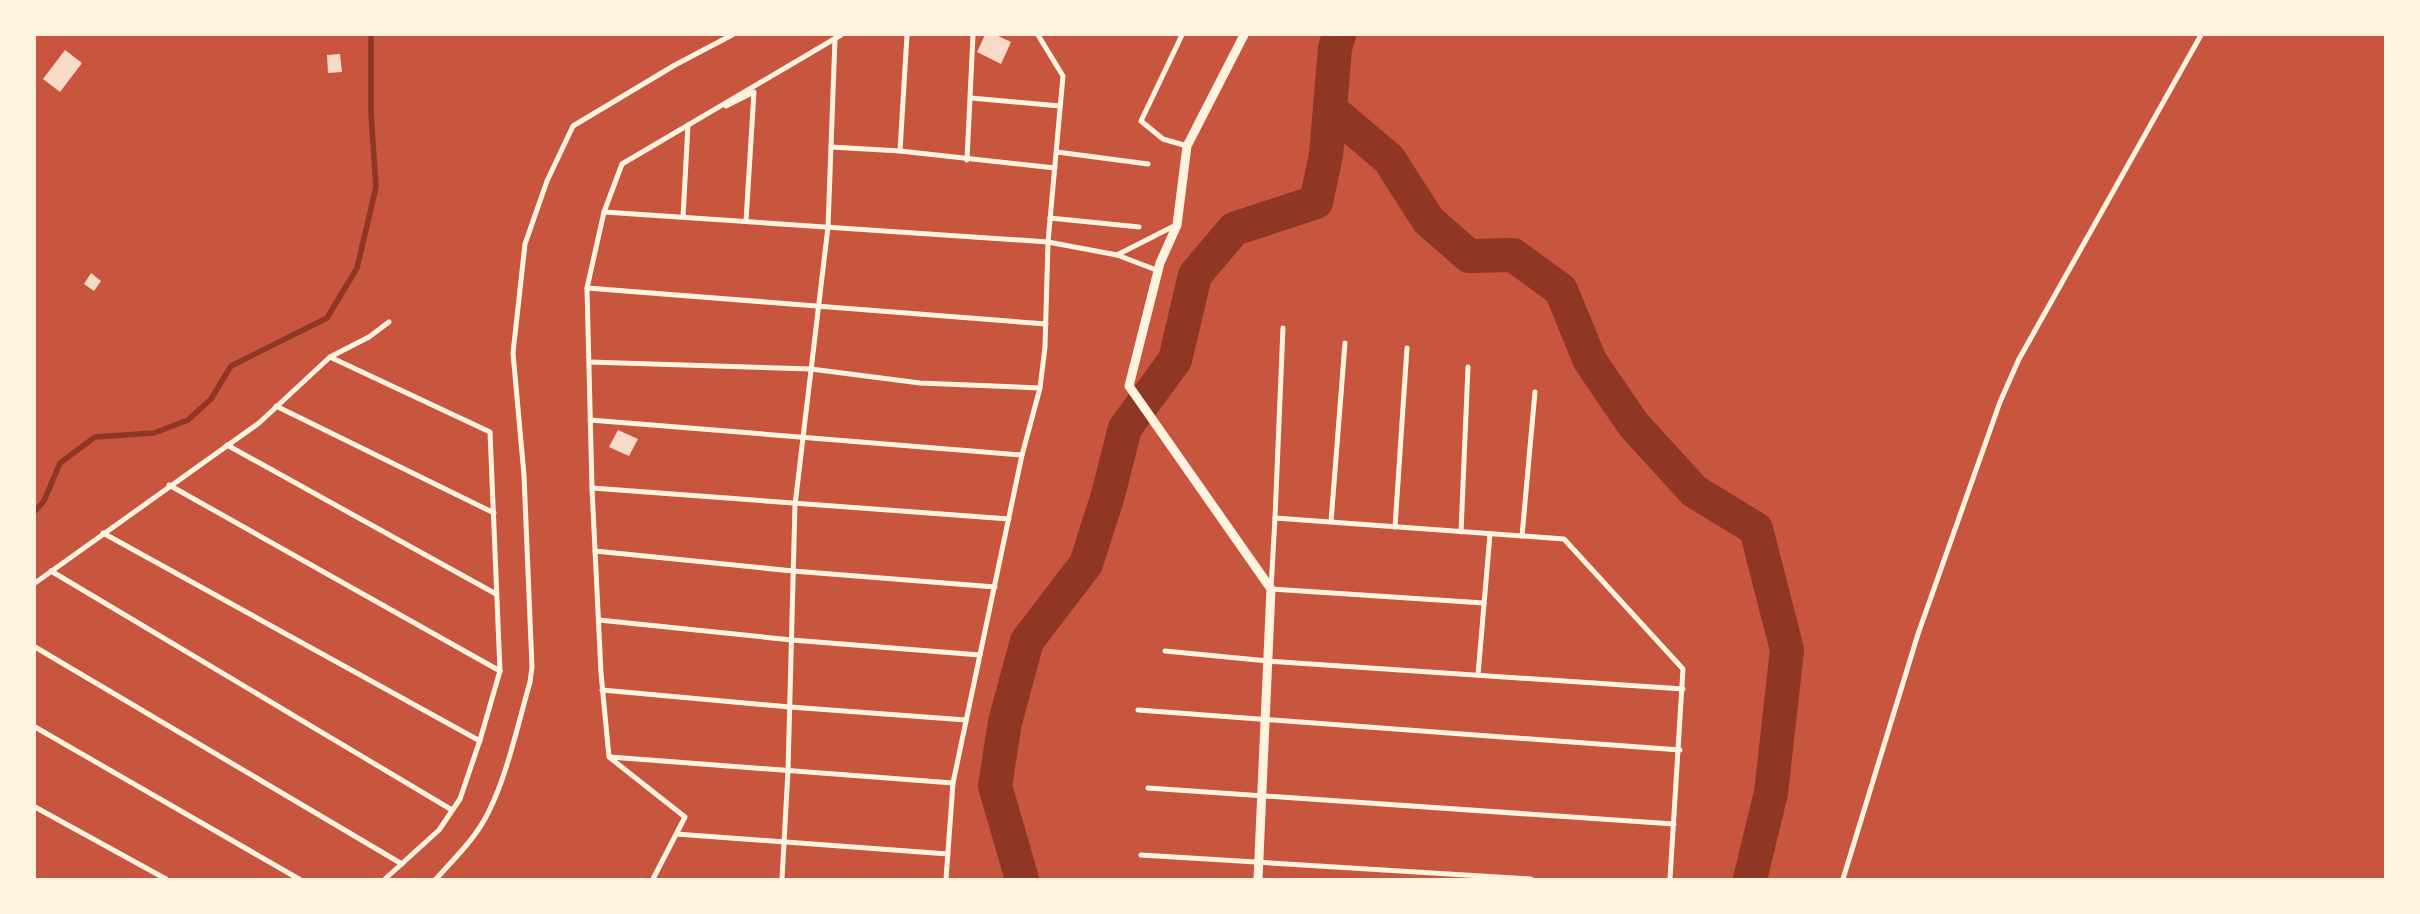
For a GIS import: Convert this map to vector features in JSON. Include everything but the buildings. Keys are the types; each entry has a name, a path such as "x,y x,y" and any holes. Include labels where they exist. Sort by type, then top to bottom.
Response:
{"street":[{"path":"436,879 480,829 494,801 530,682 532,667 524,475 513,353 525,244 547,181 573,126 675,65 732,35"},
{"path":"653,879 685,817 609,757 602,690 598,620 592,488 587,288 604,212 622,164 841,35"},
{"path":"900,151 907,35"},
{"path":"967,160 971,98 972,35"},
{"path":"946,879 953,784 1022,456 1040,388 1046,324 1048,242 1063,76 1038,35"},
{"path":"1182,35 1141,121 1163,139 1187,146"},
{"path":"1244,35 1187,146 1177,225 1158,271 1129,386 1271,589"},
{"path":"1843,879 1918,634 2000,402 2019,359 2201,35"},
{"path":"782,879 788,771 795,504 828,227 835,39"},
{"path":"687,126 754,92 746,221"},
{"path":"971,98 1060,106"},
{"path":"683,217 687,126"},
{"path":"831,147 900,151 967,160 1055,168"},
{"path":"1057,152 1148,164"},
{"path":"604,212 1048,242 1117,254 1158,271"},
{"path":"1050,218 1138,227"},
{"path":"1117,254 1177,225"},
{"path":"587,288 1046,324"},
{"path":"35,583 103,532 259,423 330,357 369,337 389,322"},
{"path":"1258,879 1283,328"},
{"path":"1332,522 1345,342"},
{"path":"1395,527 1407,348"},
{"path":"330,357 490,432 500,671 480,741 460,798 439,830 385,879"},
{"path":"589,362 811,369 920,383 1040,388"},
{"path":"1462,532 1468,367"},
{"path":"1522,536 1535,392"},
{"path":"276,406 494,513"},
{"path":"590,420 1022,456"},
{"path":"226,445 496,594"},
{"path":"169,485 500,671"},
{"path":"592,488 1009,519"},
{"path":"1275,518 1564,538 1684,669 1670,879"},
{"path":"103,532 480,741"},
{"path":"1478,675 1490,534"},
{"path":"595,551 793,571 995,587"},
{"path":"51,571 452,810"},
{"path":"1271,589 1484,603"},
{"path":"598,620 792,640 980,655"},
{"path":"35,647 402,864"},
{"path":"1165,651 1683,689"},
{"path":"602,690 790,708 966,720"},
{"path":"1138,710 1680,750"},
{"path":"35,727 299,879"},
{"path":"609,757 953,784"},
{"path":"1148,788 1262,794 1674,824"},
{"path":"35,807 166,879"},
{"path":"676,834 948,854"},
{"path":"1141,855 1531,879"}],"waterway":[{"path":"35,511 44,501 60,463 95,437 154,433 188,420 211,399 231,366 327,318 357,268 376,187 371,113 371,35"},
{"path":"1022,879 995,786 1005,722 1027,641 1086,564 1108,495 1125,428 1175,360 1195,275 1234,229 1316,202 1326,155 1335,48 1339,35"},
{"path":"1330,109 1389,159 1428,220 1469,256 1513,255 1561,290 1590,361 1633,424 1694,491 1756,529 1787,650 1771,793 1750,879"}]}
